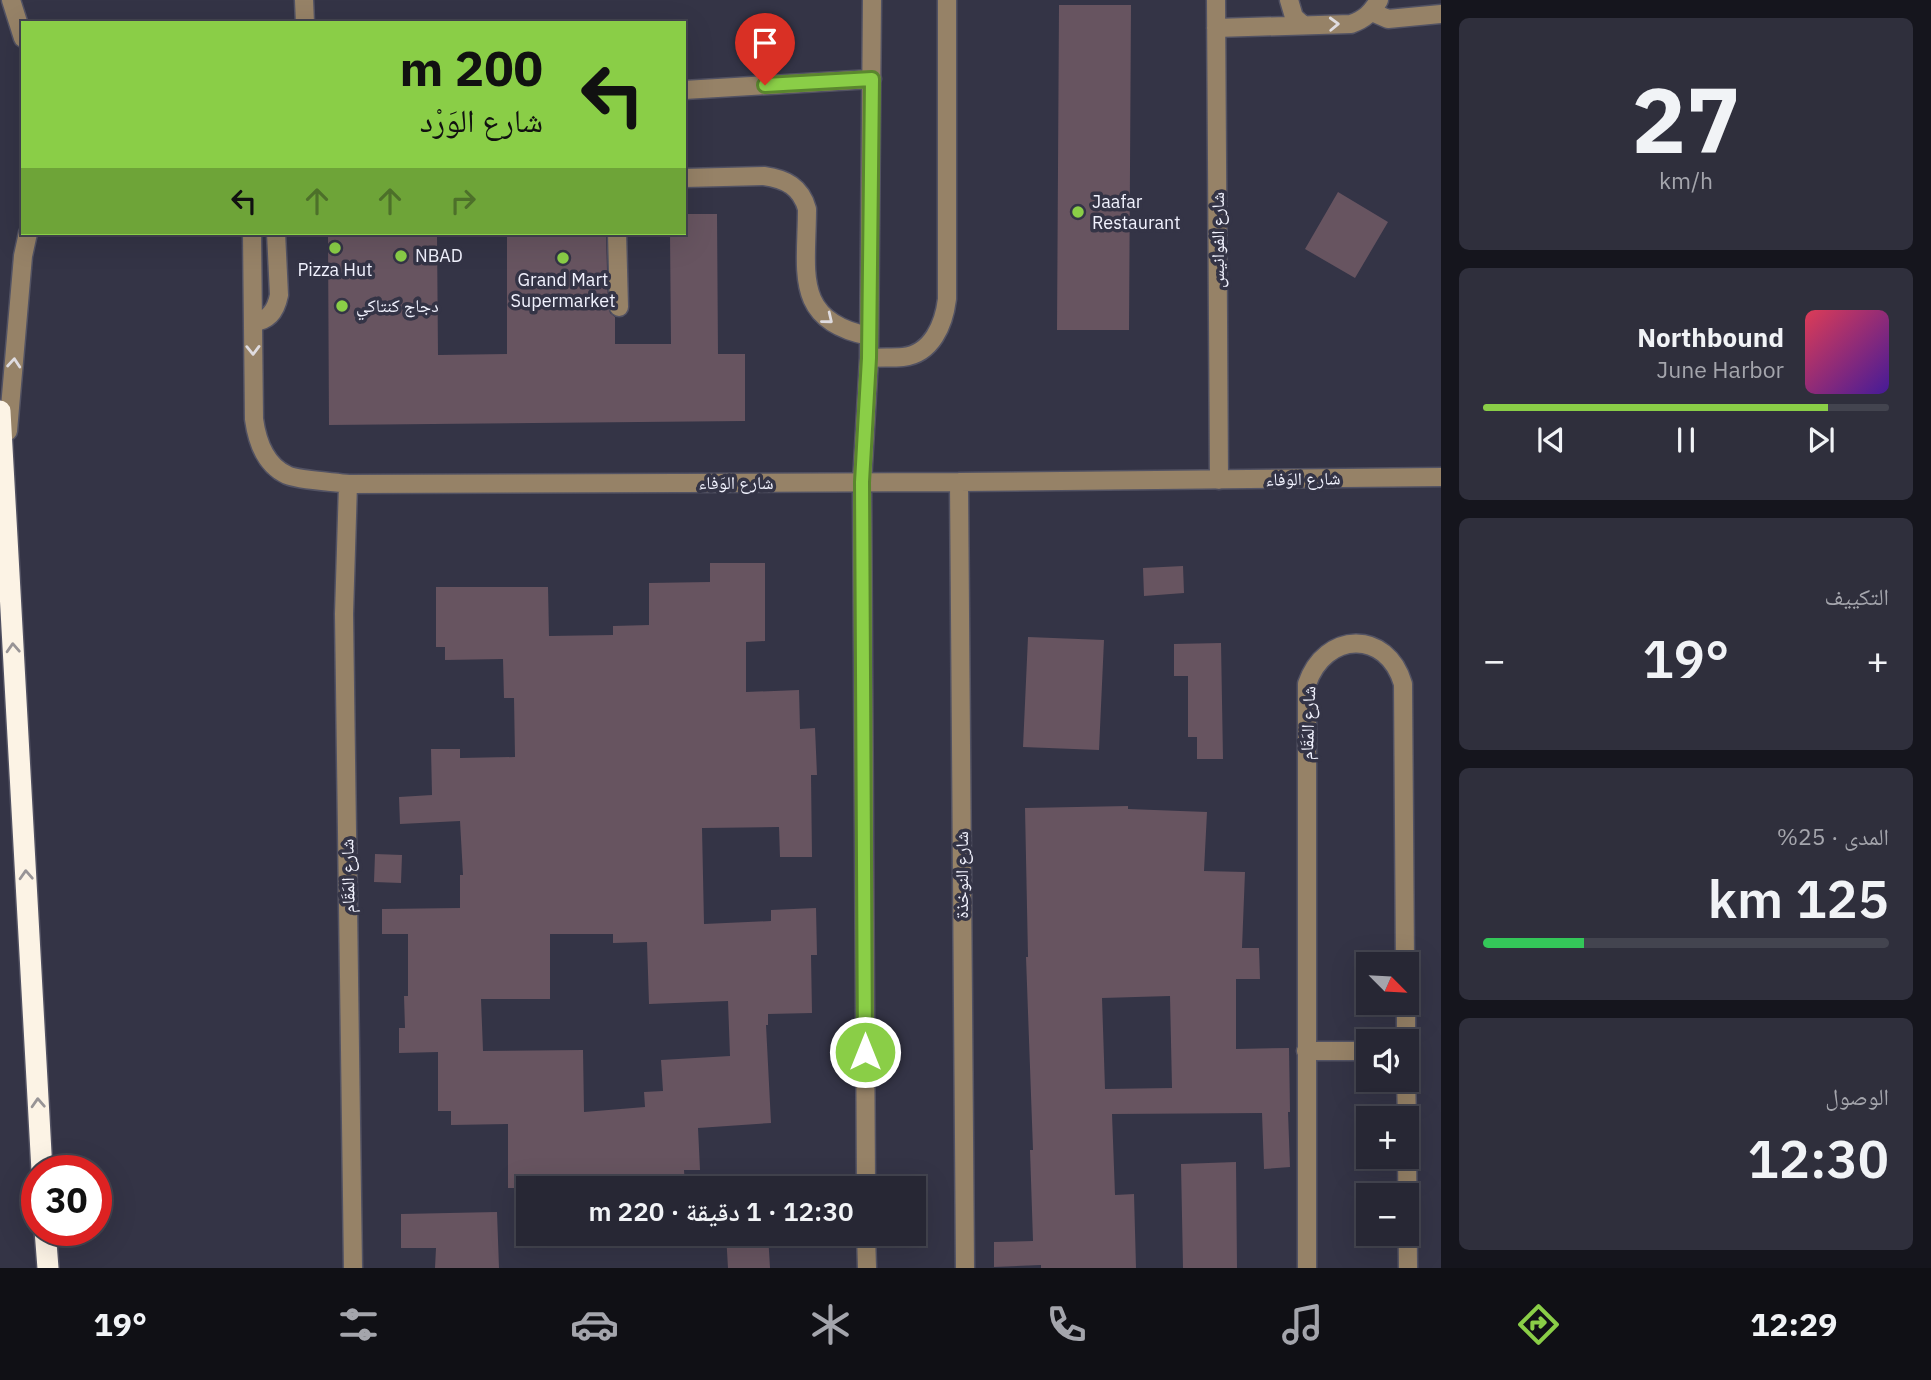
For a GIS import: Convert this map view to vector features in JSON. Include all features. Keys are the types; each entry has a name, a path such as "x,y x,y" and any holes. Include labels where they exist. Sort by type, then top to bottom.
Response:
{"highway":[{"path":"0,411 41,1155"},
{"path":"47,1246 48,1268"}],"street":[{"path":"11,0 21,32"},
{"path":"304,0 305,21"},
{"path":"866,1176 862,482 869,358 872,0"},
{"path":"869,358 905,357 919,351 934,338 944,318 947,299 947,0"},
{"name":"شارع الفوانيس","path":"1216,0 1219,480"},
{"path":"1289,0 1294,17 1303,25"},
{"path":"1216,28 1351,24 1363,19 1375,6 1388,19 1441,14"},
{"path":"686,89 872,79"},
{"path":"686,178 776,177 797,190 804,198 807,209 806,282 813,303 832,324 869,336"},
{"path":"4,480 23,256 28,235"},
{"name":"شارع الوَفاء","path":"252,235 256,436 270,461 288,476 348,484 1441,478"},
{"path":"253,322 268,316 277,303 276,235"},
{"path":"617,235 619,307"},
{"name":"شارع النوخذة","path":"959,482 965,1268"},
{"name":"شارع المَقَام","path":"348,484 344,614 353,1268"},
{"name":"شارع المَقَام","path":"1307,1268 1307,684 1317,662 1326,653 1349,644 1374,647 1384,653 1400,672 1404,684 1405,952"},
{"path":"1306,1051 1356,1051"},
{"path":"1407,1169 1408,1268"},
{"path":"866,1246 867,1268"}],"building":[{"path":"1059,5 1131,5 1129,330 1057,330"},
{"path":"1338,192 1388,222 1355,278 1305,249"},
{"path":"686,214 717,214 718,354 745,354 745,421 329,425 328,235 437,235 438,355 507,354 507,235 606,235 608,307 615,317 615,344 671,344 670,235 686,235"},
{"path":"710,563 765,563 765,641 746,642 746,692 799,690 800,729 815,728 817,775 811,775 812,857 780,857 779,827 702,828 704,924 771,921 771,910 816,908 817,955 811,955 812,1013 768,1014 766,1025 771,1123 698,1128 700,1170 684,1170 684,1176 516,1176 516,1188 508,1188 508,1124 451,1125 451,1111 438,1111 438,1052 399,1053 399,1028 405,1028 404,996 408,996 408,934 382,934 382,909 460,908 460,875 463,875 460,821 400,824 399,797 432,795 431,749 460,749 460,758 515,757 514,698 504,698 503,659 445,660 445,647 436,647 436,587 548,587 549,636 613,635 613,626 649,625 649,583 710,582","holes":["550,934 613,934 613,943 647,942 649,1004 728,1001 730,1056 661,1060 663,1091 644,1092 645,1107 584,1112 583,1050 483,1051 481,999 550,999"]},
{"path":"1183,566 1184,593 1144,596 1143,568"},
{"path":"1028,637 1104,640 1099,750 1023,747"},
{"path":"1221,643 1223,759 1197,759 1197,737 1188,737 1188,676 1174,676 1174,644"},
{"path":"1128,806 1128,809 1207,812 1204,871 1245,872 1242,948 1259,948 1260,979 1236,979 1236,1049 1289,1048 1290,1167 1264,1169 1262,1113 1112,1114 1115,1195 1134,1194 1136,1268 1041,1268 1041,1265 994,1267 994,1242 1033,1241 1025,808","holes":["1170,996 1172,1088 1105,1089 1102,998"]},
{"path":"375,854 402,855 401,883 374,882"},
{"path":"1236,1162 1237,1268 1183,1268 1181,1164"},
{"path":"497,1212 499,1268 435,1268 436,1248 401,1248 401,1214"},
{"path":"727,1246 769,1246 770,1268 728,1268"}],"place":[{"name":"Jaafar Restaurant","path":"1078,212"},
{"name":"Pizza Hut","path":"335,248"},
{"name":"NBAD","path":"401,256"},
{"name":"Grand Mart Supermarket","path":"563,258"},
{"name":"دجاج كنتاكي","path":"342,306"}],"route":[{"path":"765,85 872,79 869,358 862,482 865,1052"}]}
